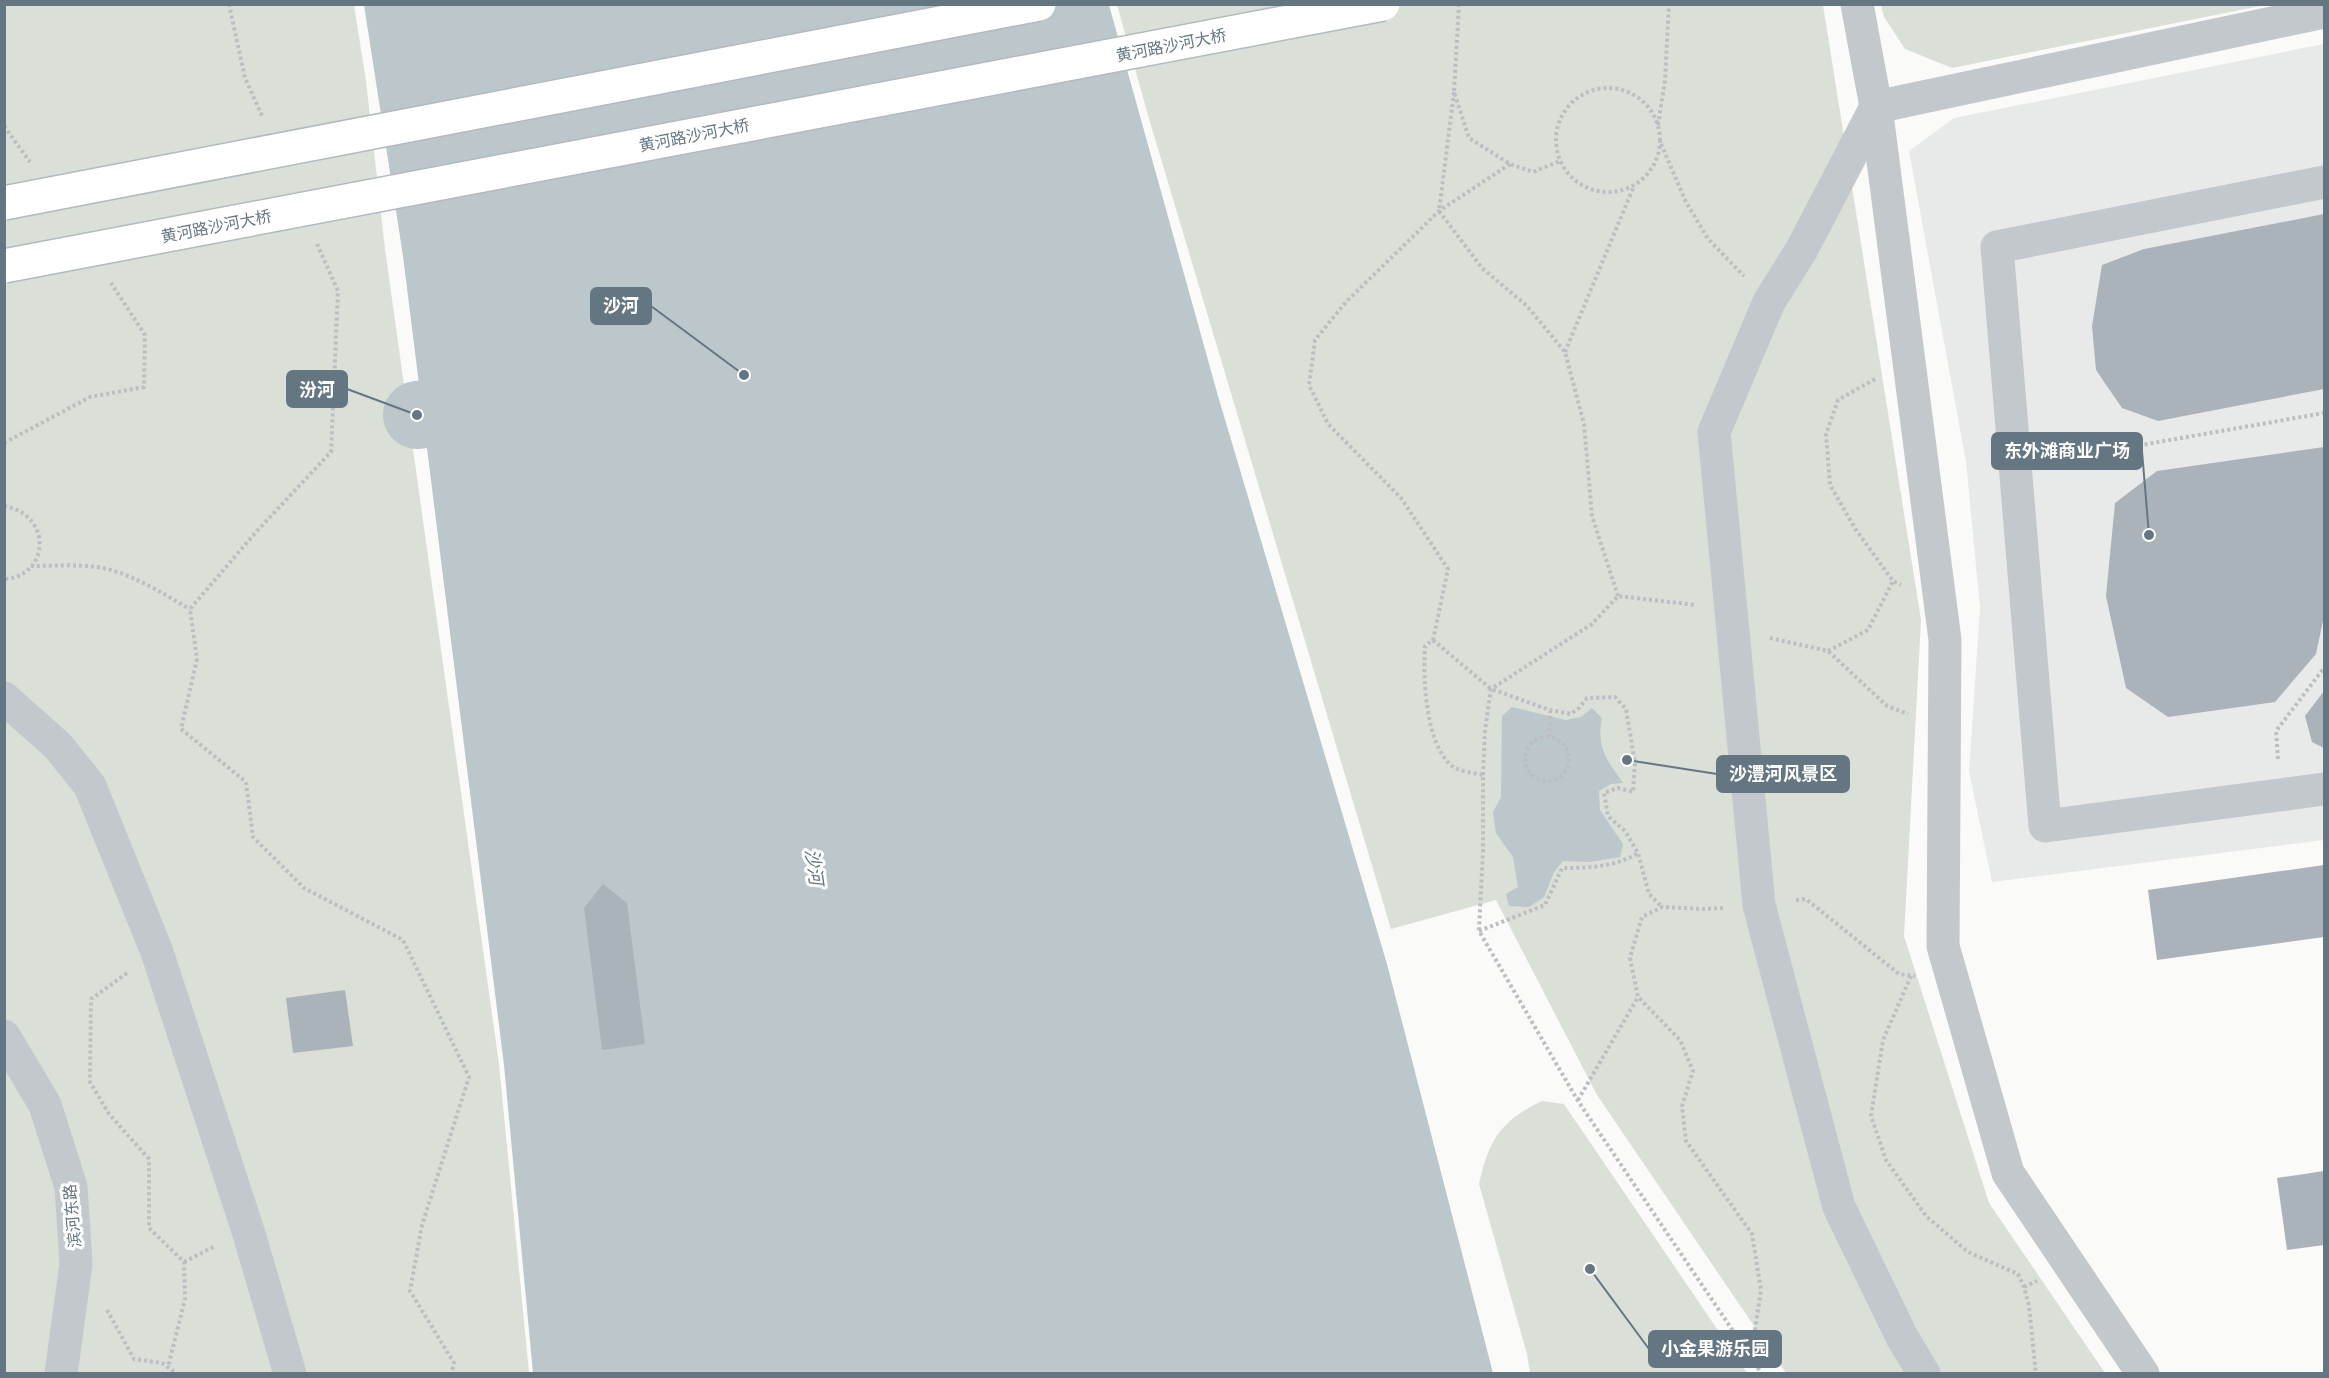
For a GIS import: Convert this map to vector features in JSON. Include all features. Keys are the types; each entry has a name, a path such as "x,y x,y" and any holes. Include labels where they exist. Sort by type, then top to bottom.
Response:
{"main road":[{"path":"4,203 1039,4"},
{"name":"黄河路沙河大桥","path":"4,266 1383,4"}],"street":[{"path":"1857,4 1876,107 1945,640 1943,946 2008,1173 2143,1374"},
{"path":"1876,107 2325,12"},
{"path":"1876,107 1802,249 1770,302 1714,432 1759,904 1839,1207 1902,1337 1924,1374"},
{"path":"2325,182 1997,246 2045,826 2325,789"},
{"path":"4,699 58,746 90,786 157,952 249,1234 290,1374"},
{"name":"滨河东路","path":"4,1036 45,1105 71,1187 76,1264 61,1374"}],"path":[{"path":"229,4 246,78 264,121"},
{"path":"1459,4 1454,92 1439,211 1482,268 1527,306 1565,352 1584,424 1592,516 1618,596"},
{"path":"1658,126 1665,80 1669,4"},
{"path":"1661,143 1657,160 1648,175 1634,185 1617,192 1600,191 1583,186 1569,176 1560,160 1556,144 1558,128 1565,112 1576,100 1591,91 1608,88 1624,91 1639,98 1651,111 1658,126 1661,143 1686,202 1708,238 1770,302"},
{"path":"1454,92 1469,138 1510,164 1533,172 1560,160"},
{"path":"4,126 34,168"},
{"path":"1483,775 1452,766 1434,741 1423,677 1425,646 1433,640 1448,569 1401,498 1328,424 1310,385 1315,340 1346,302 1439,211 1510,164"},
{"path":"1565,352 1634,185"},
{"path":"315,238 338,291 331,452 255,532 190,609 198,659 181,729 246,782 254,837 304,888 403,940 469,1077 423,1225 410,1291 454,1363 451,1374"},
{"path":"4,443 90,397 144,387 145,335 106,276"},
{"path":"1902,586 1893,581 1856,530 1830,485 1827,434 1838,400 1888,371 1909,366"},
{"path":"2014,467 2325,413"},
{"path":"4,506 26,513 34,522 40,544 32,566 22,574 4,579"},
{"path":"32,566 110,570 150,587 190,609"},
{"path":"1828,651 1868,630 1893,581"},
{"path":"1618,596 1733,620 1828,651 1887,706 1945,728"},
{"path":"1618,596 1592,624 1491,689 1485,730 1484,851 1479,931 1578,1101 1762,1374"},
{"path":"1433,640 1491,689 1550,710 1571,714 1587,698 1615,697 1626,709 1635,763 1633,792 1617,788 1604,793 1608,816 1625,831 1638,853 1649,894 1662,907"},
{"path":"2280,795 2276,731 2325,668"},
{"path":"1549,737 1550,710"},
{"path":"1543,737 1549,737 1557,738 1567,749 1569,764 1560,776 1546,781 1532,776 1525,764 1524,756 1530,743 1543,737"},
{"path":"1479,931 1545,905 1562,868 1586,868 1626,860 1638,853"},
{"path":"1751,1357 1761,1290 1752,1234 1686,1141 1682,1106 1693,1071 1680,1040 1638,997 1630,958 1642,917 1662,907 1703,909 1806,899 1899,974 1954,984"},
{"path":"157,952 91,999 90,1082 109,1114 149,1159 149,1228 184,1262 185,1299 168,1367"},
{"path":"1911,976 1883,1040 1871,1116 1886,1160 1926,1216 1968,1252 2018,1274 2029,1305 2036,1374"},
{"path":"1578,1101 1638,997"},
{"path":"72,1293 106,1307 134,1359 162,1363 177,1374"}],"shaded area":[{"path":"1881,4 2265,5 1952,68 1905,49 1884,17"},
{"path":"5,5 354,5 366,81 385,249 499,1064 529,1373 5,1374"},
{"path":"1117,5 1823,5 1921,620 1904,936 1989,1203 2105,1373 1786,1373 1597,1095 1496,900 1391,929"},
{"path":"2324,44 2324,840 1992,882 1969,771 1980,607 1966,462 1909,151 1954,118"},
{"path":"1542,1101 1564,1104 1747,1373 1530,1373 1527,1354 1479,1184 1487,1155 1498,1134 1516,1116"}],"water":[{"path":"364,5 1109,5 1218,396 1387,964 1493,1373 533,1373 504,1065 403,256"},
{"path":"1512,707 1566,720 1581,717 1592,708 1602,718 1600,737 1604,753 1623,783 1611,784 1599,791 1600,810 1623,844 1620,857 1590,862 1563,861 1554,872 1544,897 1529,907 1509,906 1506,894 1518,887 1513,857 1496,833 1493,812 1501,797 1502,716"}],"building":[{"path":"2324,214 2324,389 2158,421 2122,408 2096,370 2092,326 2102,265 2144,249"},
{"path":"2324,447 2324,616 2316,654 2275,702 2168,717 2126,688 2106,596 2115,503 2157,471"},
{"path":"2324,691 2324,748 2312,742 2305,716"},
{"path":"2324,865 2324,937 2157,960 2148,890"},
{"path":"603,884 627,903 645,1044 602,1050 584,908"},
{"path":"345,990 353,1046 293,1053 286,998"},
{"path":"2324,1171 2324,1245 2287,1250 2277,1178"}],"waterway":[{"path":"417,415 516,403"}],"place":[{"name":"沙河","path":"744,375"},
{"name":"汾河","path":"417,415"},
{"name":"东外滩商业广场","path":"2149,535"},
{"name":"沙澧河风景区","path":"1627,760"},
{"name":"小金果游乐园","path":"1590,1269"}]}
